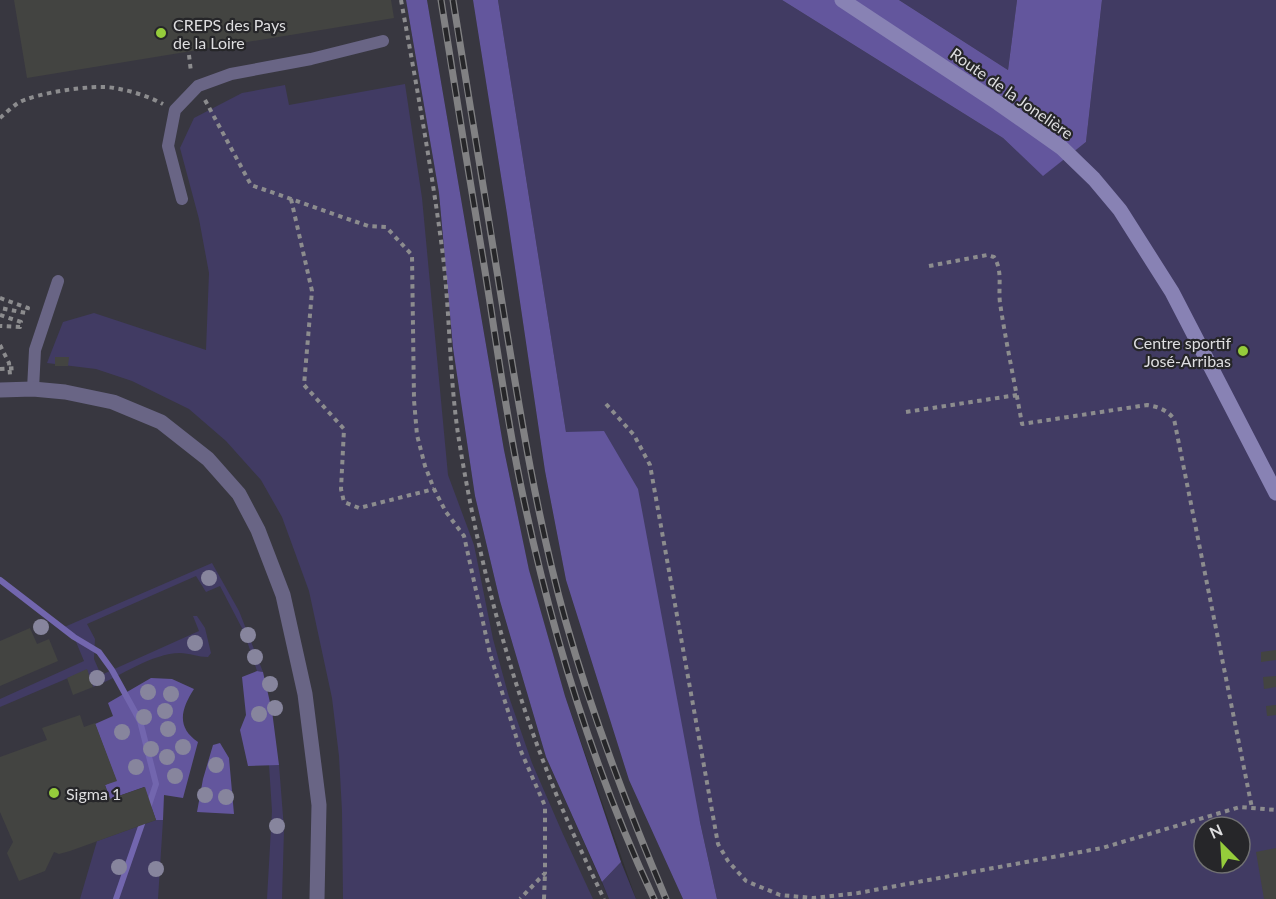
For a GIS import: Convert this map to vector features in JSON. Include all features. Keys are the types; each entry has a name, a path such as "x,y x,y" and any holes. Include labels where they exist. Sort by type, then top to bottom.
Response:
{"street":[{"name":"Route de la Jonelière","path":"842,0 1062,148 1094,179 1120,210 1173,292 1276,493"},
{"path":"0,390 33,389 65,392 113,402 161,422 208,459 239,494 258,530 283,595 305,694 319,805 316,899"}],"lane":[{"path":"182,199 168,146 175,110 198,86 231,74 311,59 384,41"},
{"path":"33,389 35,351 58,281"}],"path":[{"path":"401,0 442,250 458,433 473,513 497,616 523,702 549,776 604,899"},
{"path":"189,56 192,75 251,185 368,226 386,227 412,255 414,400 417,435 434,489 446,512 464,536 490,654 520,749 545,806 544,899"},
{"path":"0,118 18,103 42,94 112,87 146,96 175,110"},
{"path":"291,200 312,291 304,385 344,429 340,489 344,502 358,508 434,489"},
{"path":"929,267 973,257 994,256 999,270 1000,301 1022,424 1147,405 1158,407 1174,419 1252,808"},
{"path":"0,298 28,308 26,313 0,308"},
{"path":"0,315 21,322 20,327 0,326"},
{"path":"0,345 9,363"},
{"path":"0,369 19,368"},
{"path":"906,412 1017,395"},
{"path":"606,404 634,435 650,465 718,844 728,861 746,881 780,895 813,898 858,893 1102,848 1240,807 1276,810"},
{"path":"520,899 545,873"}],"shaded area":[{"path":"0,0 406,0 439,193 453,348 475,496 500,601 546,757 609,899 0,899"},
{"path":"406,0 427,0 504,450 529,570 565,696 621,862 602,882 546,757 500,601 475,496 453,348 439,193"},
{"path":"427,0 473,0 545,471 566,580 629,780 683,899 636,899 565,696 529,571 504,450"},
{"path":"473,0 498,0 566,432 604,431 638,489 700,822 717,899 683,899 629,780 566,580 545,471"},
{"path":"498,0 782,0 1003,138 1043,175 1086,142 1102,0 1276,0 1276,899 717,899 700,822 566,432"},
{"path":"782,0 899,0 1008,70 1017,0 1102,0 1086,142 1043,176 1003,138"},
{"path":"899,0 1017,0 1008,70"},
{"path":"405,84 422,198 448,475 474,545 493,639 509,697 532,763 593,899 343,899 339,756 332,698 309,591 282,517 261,480 226,441 189,409 132,381 96,369 47,363 63,322 94,313 206,350 209,273 199,219 180,148 194,118 242,93 285,85 289,105"},
{"path":"212,563 239,611 263,672 257,671 244,632 220,586 206,592 196,576 87,624 95,639 94,659 101,675 199,631 193,616 197,616 205,628 211,653 208,657 183,653 169,654 147,661 93,687 87,670 0,707 0,699 84,661 74,637 62,628"},
{"path":"257,671 263,672 272,711 279,765 248,766 240,730 246,715 242,677"},
{"path":"151,678 172,679 194,689 186,704 183,717 186,730 198,742 183,798 164,795 163,820 156,820 144,787 110,799 105,785 116,780 95,724 113,716 108,703"},
{"path":"220,743 229,758 234,814 197,812 203,779 213,745"},
{"path":"269,765 279,765 284,829 282,899 267,899 272,811"},
{"path":"156,820 163,820 158,899 80,899 97,841"},
{"path":"621,862 636,899 609,899 602,882"}],"building":[{"name":"CREPS des Pays de la Loire","path":"14,0 391,0 394,18 27,78"},
{"path":"55,357 69,357 68,366 55,366"},
{"path":"30,628 37,644 49,639 58,661 0,686 0,641"},
{"path":"1276,650 1276,660 1261,662 1261,652"},
{"path":"87,669 93,687 73,695 67,678"},
{"path":"1276,676 1276,687 1264,689 1263,677"},
{"path":"1276,705 1276,715 1267,716 1266,706"},
{"name":"Sigma 1","path":"80,715 84,727 95,723 117,781 105,785 110,799 145,787 156,820 70,851 59,854 54,852 45,871 19,881 7,853 13,842 0,812 0,757 47,740 42,728"},
{"path":"1276,848 1276,899 1264,899 1256,852"}],"waterway":[{"path":"0,580 74,637 99,652 112,670 140,721 156,784 148,808"},
{"path":"116,899 144,818"}],"railway":[{"path":"441,0 507,412 534,548 561,650 594,752 632,851 654,899"},
{"path":"453,0 521,414 554,578 575,655 599,726 666,899"}],"place":[{"name":"CREPS des Pays de la Loire","path":"161,33"},
{"name":"Centre sportif José-Arribas","path":"1243,351"},
{"name":"Sigma 1","path":"54,793"}]}
